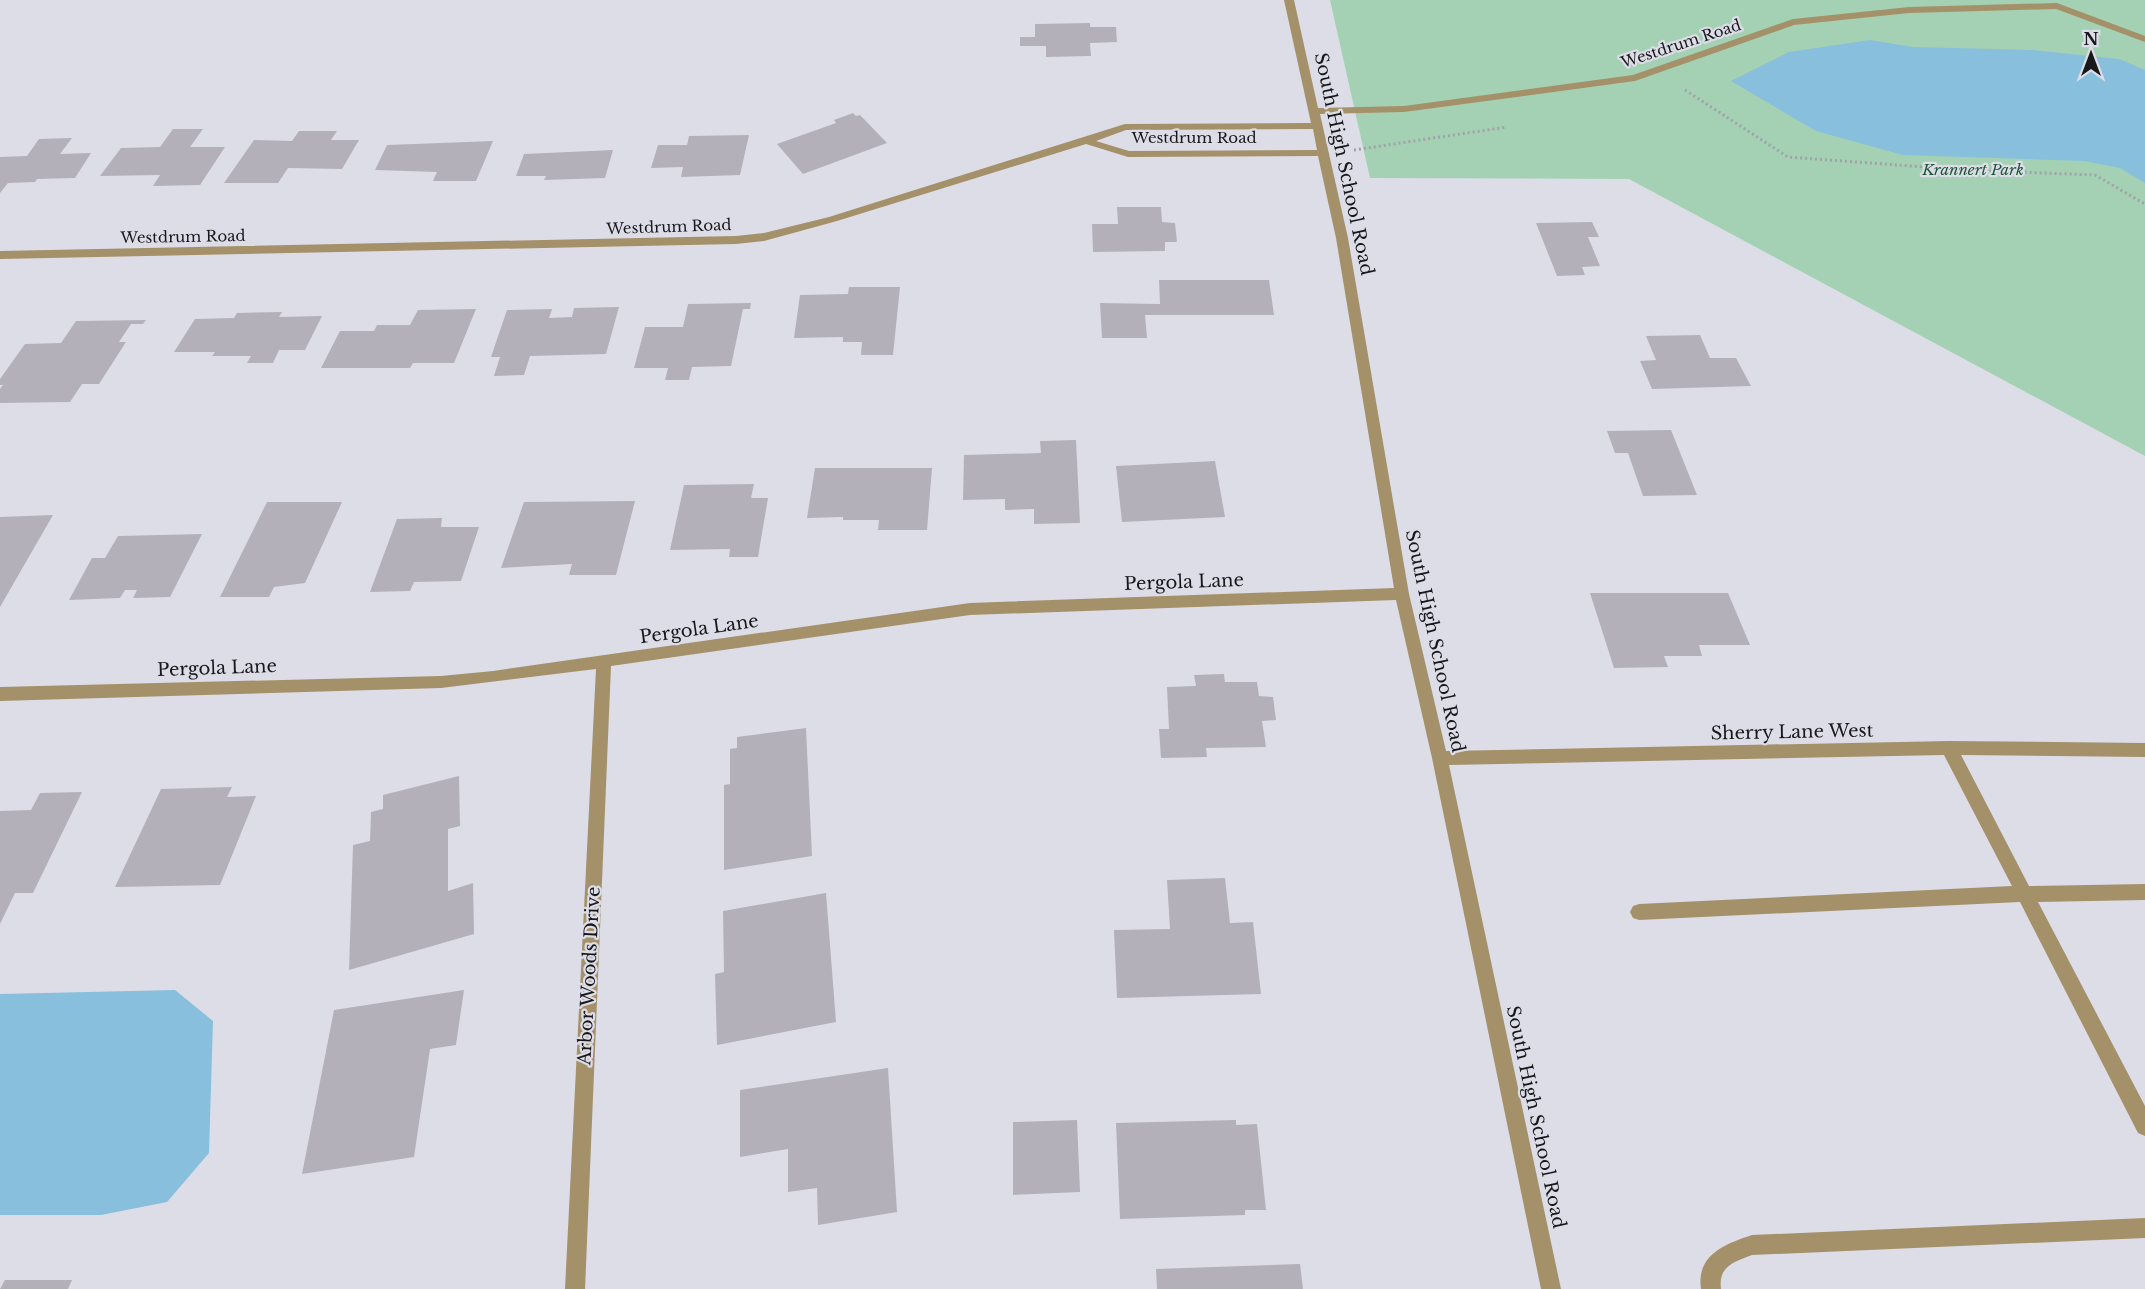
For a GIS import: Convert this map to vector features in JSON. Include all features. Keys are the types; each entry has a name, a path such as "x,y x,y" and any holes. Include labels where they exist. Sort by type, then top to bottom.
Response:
{"street":[{"name":"South High School Road","path":"1289,0 1342,238 1402,594 1440,758 1551,1289"},
{"name":"Westdrum Road","path":"0,255 694,242 755,238 833,219 1125,127 1315,118 1404,109 1635,78 1793,22 1908,10 2057,3"},
{"path":"2057,3 2145,39"},
{"name":"Westdrum Road","path":"1086,141 1128,154 1323,153"},
{"name":"Pergola Lane","path":"0,694 441,682 493,678 970,609 1402,594"},
{"name":"Arbor Woods Drive","path":"575,1289 604,662"},
{"path":"1950,748 2145,1126"},
{"name":"Sherry Lane West","path":"1440,758 1950,748 2145,750"},
{"path":"1639,912 2025,894 2145,892"},
{"path":"1711,1289 1708,1280 1714,1265 1726,1253 1752,1245 2145,1228"}],"path":[{"path":"1681,87 1788,157 1966,170 2096,176 2145,204"}],"green space":[{"name":"Krannert Park","path":"1330,0 2145,0 2145,456 1629,179 1370,178"}],"water":[{"path":"1870,40 1913,47 2032,50 2119,59 2145,70 2145,183 2120,168 2084,161 1903,155 1816,131 1731,81 1789,52"},
{"path":"175,990 213,1021 209,1153 167,1202 101,1215 0,1215 0,994"}],"building":[{"path":"1090,23 1090,27 1116,27 1117,42 1090,43 1091,56 1046,57 1046,46 1020,46 1020,37 1035,37 1035,24"},
{"path":"853,113 856,116 860,115 887,143 803,174 777,144 836,123 834,120"},
{"path":"173,129 203,129 190,147 225,147 200,185 153,186 160,175 100,176 121,148 160,147"},
{"path":"299,131 337,131 331,140 359,140 342,169 288,168 278,183 224,183 254,140 292,141"},
{"path":"749,135 740,175 681,177 683,167 651,168 658,145 687,145 689,136"},
{"path":"72,138 60,154 91,153 75,178 37,179 35,182 8,183 0,193 0,157 27,156 39,139"},
{"path":"493,141 476,181 433,181 437,172 375,170 387,145"},
{"path":"613,150 605,178 544,180 546,176 516,176 524,154"},
{"path":"1117,207 1161,207 1162,222 1175,223 1177,242 1165,242 1165,251 1093,252 1092,224 1118,224"},
{"path":"1592,222 1599,237 1588,237 1600,266 1582,267 1585,275 1557,276 1536,223"},
{"path":"1159,280 1269,280 1274,315 1145,315 1147,338 1102,338 1100,303 1160,304"},
{"path":"849,287 900,287 893,355 861,355 862,342 843,342 843,337 794,338 800,295 848,294"},
{"path":"751,303 750,309 743,309 731,366 692,367 689,380 665,380 668,368 634,368 645,327 683,327 688,304"},
{"path":"619,307 606,354 530,356 524,375 494,376 500,357 491,357 507,310 552,309 549,318 572,317 574,308"},
{"path":"476,309 454,363 413,363 410,368 321,368 340,331 374,331 377,325 410,325 418,310"},
{"path":"282,312 279,317 322,316 305,350 279,350 273,363 247,363 251,356 212,356 215,352 174,352 195,319 234,318 237,313"},
{"path":"146,320 143,324 131,324 119,342 126,342 99,384 82,384 70,402 0,403 0,389 3,385 0,385 0,379 25,344 61,343 76,321"},
{"path":"1700,335 1710,358 1736,358 1751,386 1652,389 1640,361 1656,360 1646,336"},
{"path":"1671,430 1697,495 1643,496 1628,453 1615,453 1607,431"},
{"path":"1076,440 1080,523 1034,524 1034,509 1005,510 1005,499 963,500 964,455 1041,453 1040,441"},
{"path":"1215,461 1225,517 1122,522 1116,466"},
{"path":"815,468 932,468 927,530 878,530 879,520 843,520 843,517 807,518"},
{"path":"754,484 751,498 768,498 758,557 729,557 730,549 670,550 684,485"},
{"path":"635,501 616,575 569,575 572,564 501,568 524,502"},
{"path":"267,502 342,502 305,583 274,587 269,597 220,597"},
{"path":"53,515 0,607 0,517"},
{"path":"442,518 441,527 479,527 461,581 414,582 410,591 370,592 397,519"},
{"path":"202,534 170,597 133,598 137,590 125,590 120,598 69,600 92,558 105,558 118,536"},
{"path":"1590,593 1728,593 1750,645 1699,645 1702,656 1664,656 1668,667 1614,668"},
{"path":"1224,674 1225,682 1257,682 1259,696 1273,697 1276,720 1262,721 1266,747 1206,748 1207,757 1161,758 1159,729 1169,729 1167,687 1196,686 1194,675"},
{"path":"806,728 812,856 724,870 724,785 730,784 730,749 737,748 737,737"},
{"path":"459,776 460,826 448,829 448,891 473,883 474,934 349,970 353,845 370,841 371,812 383,809 383,795"},
{"path":"232,787 227,797 256,796 220,885 115,887 161,789"},
{"path":"82,792 33,893 15,893 0,924 0,811 31,810 40,793"},
{"path":"1225,878 1230,923 1253,922 1261,994 1117,998 1114,930 1170,929 1167,880"},
{"path":"826,893 836,1022 717,1045 715,974 724,972 723,911"},
{"path":"464,990 456,1045 430,1049 414,1157 302,1174 334,1010"},
{"path":"888,1068 897,1212 818,1225 817,1188 788,1192 788,1149 740,1157 740,1090"},
{"path":"1077,1120 1080,1192 1013,1195 1013,1122"},
{"path":"1236,1120 1236,1125 1257,1124 1266,1210 1245,1210 1245,1215 1120,1219 1116,1123"},
{"path":"1300,1264 1303,1289 1157,1289 1156,1269"},
{"path":"5,1280 72,1280 68,1289 0,1289"}]}
